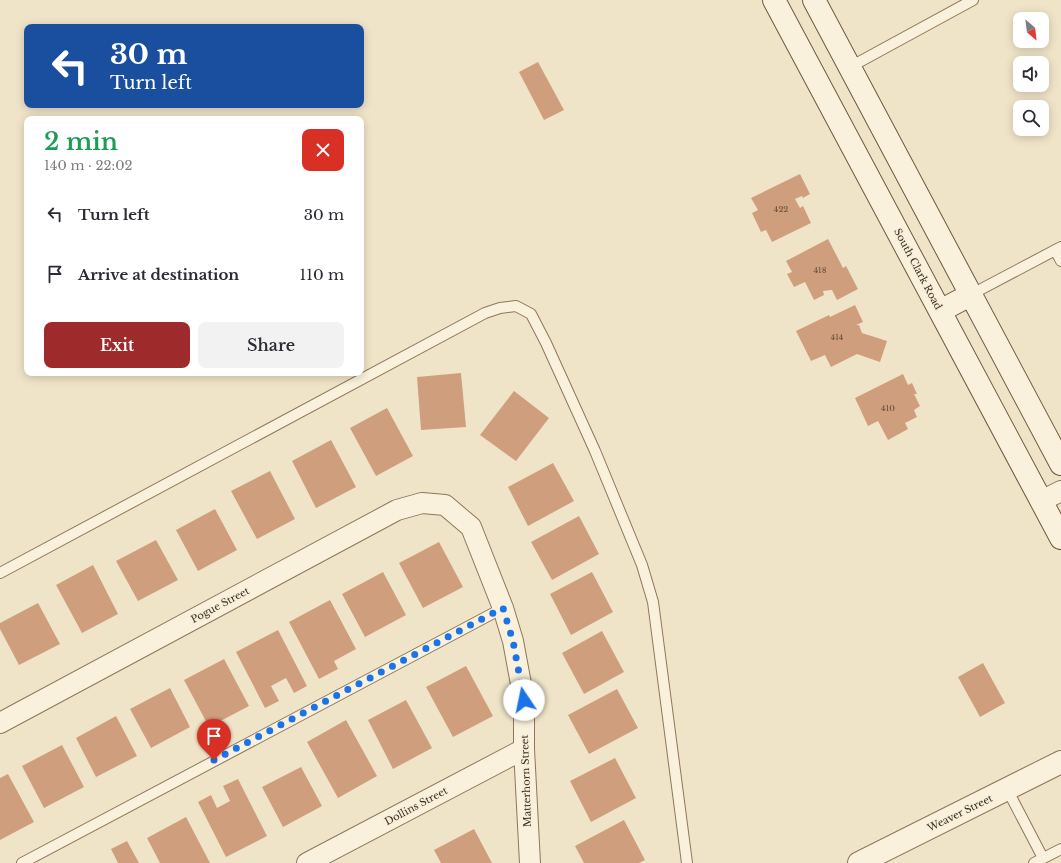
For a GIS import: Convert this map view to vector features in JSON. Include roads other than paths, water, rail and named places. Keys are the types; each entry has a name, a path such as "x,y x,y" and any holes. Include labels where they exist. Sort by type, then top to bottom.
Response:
{"main road":[{"name":"South Clark Road","path":"774,0 1061,538"},
{"path":"814,0 972,294 1061,464"},
{"path":"819,84 850,66"},
{"path":"940,311 972,294"},
{"name":"Weaver Street","path":"859,863 883,858 1007,789 1061,762"}],"street":[{"path":"1041,501 1061,491"},
{"name":"Pogue Street","path":"0,723 397,510 422,503 445,505"},
{"name":"Matterhorn Street","path":"445,505 471,527 503,608 513,641 524,700 524,749 530,863"},
{"name":"Dollins Street","path":"307,863 524,749"}],"lane":[{"path":"850,66 961,3 973,0"},
{"path":"972,294 1058,249 1061,261"},
{"path":"0,573 485,313 500,308 516,306 531,314 546,343 595,452 642,566 653,602 687,863"},
{"path":"22,863 503,608"},
{"path":"1007,789 1043,858"},
{"path":"1034,863 1061,848"}]}
